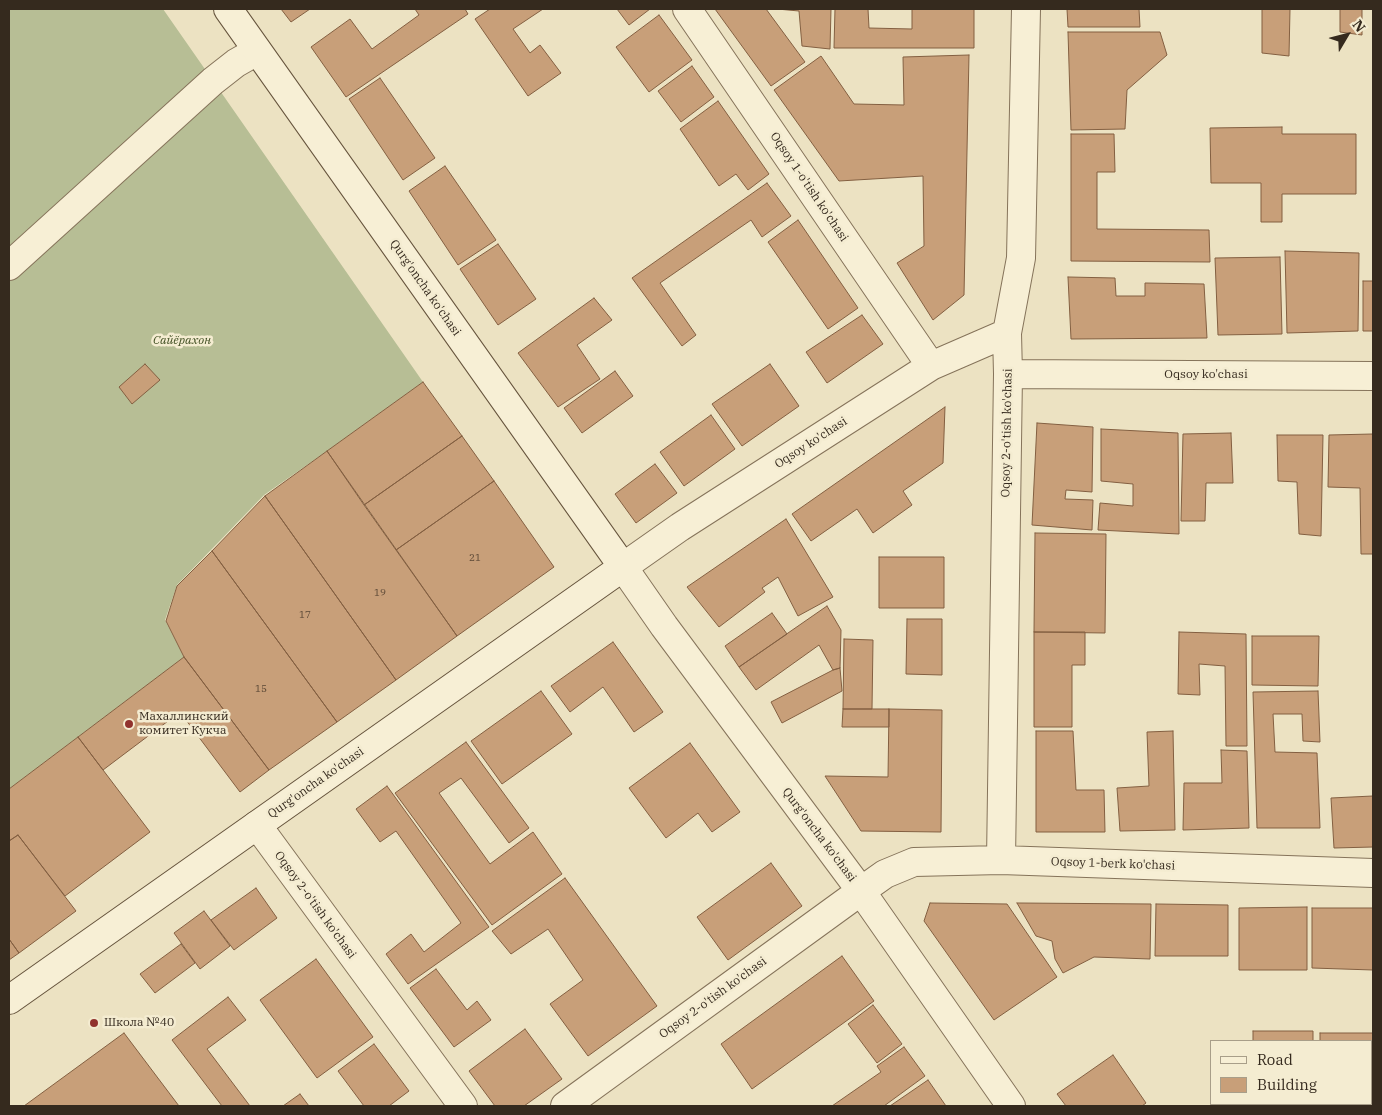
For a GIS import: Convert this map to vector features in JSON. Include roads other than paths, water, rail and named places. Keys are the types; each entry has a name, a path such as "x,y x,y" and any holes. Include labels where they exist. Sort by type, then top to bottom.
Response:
{"street":[{"name":"Qurg'oncha ko'chasi","path":"228,9 664,626 861,891 1011,1106"},
{"name":"Oqsoy 1-o'tish ko'chasi","path":"686,9 931,366"},
{"name":"Oqsoy 2-o'tish ko'chasi","path":"1001,860 1007,333 1022,258 1026,9"},
{"path":"9,266 213,81 236,63 257,51"},
{"name":"Oqsoy ko'chasi","path":"623,567 680,527 931,366 1007,333"},
{"name":"Oqsoy ko'chasi","path":"1008,374 1373,376"},
{"name":"Qurg'oncha ko'chasi","path":"9,1000 623,567"},
{"name":"Oqsoy 2-o'tish ko'chasi","path":"256,825 463,1106"},
{"name":"Oqsoy 1-berk ko'chasi","path":"861,891 885,874 914,862 1001,860 1373,873"},
{"name":"Oqsoy 2-o'tish ko'chasi","path":"565,1106 861,891"}],"place":[{"name":"Махаллинский комитет Кукча","path":"129,724"},
{"name":"Школа №40","path":"94,1023"}],"park label":[{"name":"Сайёрахон","path":"182,341"}]}
